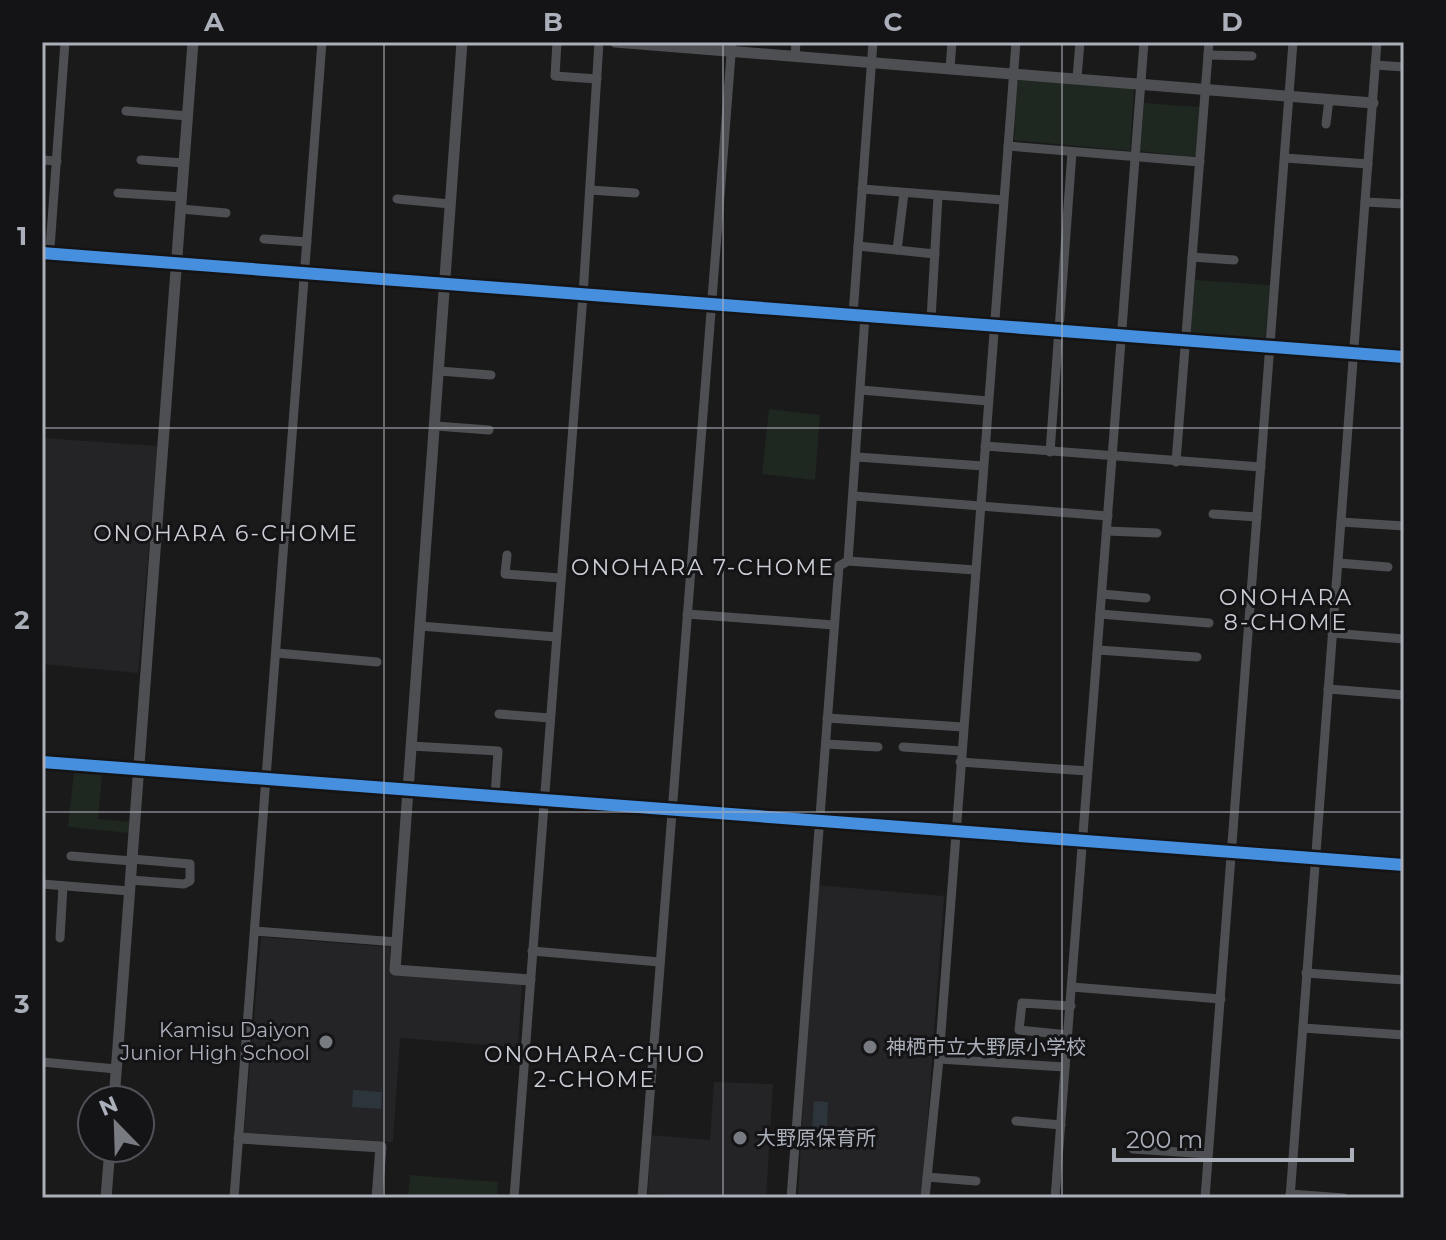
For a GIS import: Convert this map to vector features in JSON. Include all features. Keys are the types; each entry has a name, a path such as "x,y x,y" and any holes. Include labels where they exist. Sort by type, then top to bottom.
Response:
{"street":[{"path":"43,255 50,248 65,42"},
{"path":"115,1084 193,42"},
{"path":"234,1198 322,42"},
{"path":"462,42 395,970 530,980"},
{"path":"557,42 555,76 597,79"},
{"path":"514,1198 583,295 599,42"},
{"path":"615,42 732,47 795,56 1373,103"},
{"path":"795,56 796,42"},
{"path":"848,561 861,390 858,246 873,42"},
{"path":"950,68 952,42"},
{"path":"925,1198 939,1059 1016,42"},
{"path":"1077,78 1080,42"},
{"path":"1055,1198 1144,42"},
{"path":"1176,462 1209,42"},
{"path":"1205,1198 1293,42"},
{"path":"1344,1198 1290,1196 1377,42"},
{"path":"642,1198 732,47"},
{"path":"1208,55 1252,56"},
{"path":"1375,65 1404,67"},
{"path":"1326,124 1329,99"},
{"path":"126,111 188,116"},
{"path":"1008,146 1200,162"},
{"path":"1050,452 1072,152"},
{"path":"1285,158 1368,164"},
{"path":"42,160 57,161"},
{"path":"141,160 184,163"},
{"path":"862,189 1003,200"},
{"path":"590,190 635,193"},
{"path":"118,193 226,213"},
{"path":"897,250 904,193"},
{"path":"931,320 938,196"},
{"path":"397,199 450,204"},
{"path":"1365,202 1404,204"},
{"path":"264,239 307,242"},
{"path":"858,246 935,254"},
{"path":"43,255 305,272 1404,357"},
{"path":"1192,257 1234,260"},
{"path":"439,371 491,375"},
{"path":"861,390 988,401"},
{"path":"436,426 489,430"},
{"path":"985,446 1261,467"},
{"path":"857,457 983,466"},
{"path":"854,496 1108,516"},
{"path":"1213,514 1257,517"},
{"path":"1341,522 1404,526"},
{"path":"1107,531 1157,533"},
{"path":"507,555 505,574 560,578"},
{"path":"791,1198 839,566 848,561 975,570"},
{"path":"1338,563 1388,567"},
{"path":"1102,594 1146,598"},
{"path":"687,614 834,625"},
{"path":"1100,614 1209,623"},
{"path":"420,626 556,637"},
{"path":"1332,633 1404,639"},
{"path":"1098,650 1197,657"},
{"path":"277,653 377,662"},
{"path":"1328,689 1404,695"},
{"path":"499,714 550,718"},
{"path":"827,718 963,727"},
{"path":"826,744 878,747"},
{"path":"411,746 498,751 495,796"},
{"path":"903,747 961,757 1087,771"},
{"path":"42,762 1404,865"},
{"path":"42,884 130,886 184,884 190,881 190,864 71,856"},
{"path":"60,938 63,886"},
{"path":"255,931 397,942"},
{"path":"532,951 660,962"},
{"path":"1306,973 1404,980"},
{"path":"1072,987 1221,999"},
{"path":"1068,1035 1019,1030 1022,1003 1071,1006"},
{"path":"1303,1028 1404,1035"},
{"path":"939,1059 1065,1067"},
{"path":"42,1062 116,1069"},
{"path":"1016,1121 1061,1125"},
{"path":"239,1138 381,1147 377,1198"},
{"path":"1133,1149 1208,1154"},
{"path":"106,1198 109,1164"},
{"path":"927,1177 976,1181"}],"shaded area":[{"path":"1020,79 1134,89 1130,151 1014,140 1017,83"},
{"path":"1144,103 1199,107 1198,154 1192,157 1140,151"},
{"path":"1195,280 1270,285 1265,341 1190,335"},
{"path":"769,409 820,415 815,480 762,474"},
{"path":"42,438 158,446 138,673 42,664"},
{"path":"74,772 102,775 98,819 130,822 129,833 68,827"},
{"name":"神栖市立大野原小学校","path":"815,885 944,896 922,1198 798,1197"},
{"name":"Kamisu Daiyon Junior High School","path":"261,937 390,947 390,974 522,984 518,1047 400,1038 393,1142 244,1133"},
{"name":"大野原保育所","path":"714,1082 773,1084 766,1198 708,1198 648,1193 651,1135 710,1140"},
{"path":"353,1090 382,1092 381,1109 352,1107"},
{"path":"814,1101 828,1102 827,1130 812,1129"},
{"path":"410,1175 498,1182 497,1198 408,1198"}],"cycle path":[{"path":"42,253 1404,357"},
{"path":"42,762 1404,865"}],"place":[{"name":"Kamisu Daiyon Junior High School","path":"326,1042"},
{"name":"神栖市立大野原小学校","path":"870,1047"},
{"name":"大野原保育所","path":"740,1138"}],"district":[{"name":"ONOHARA 6-CHOME","path":"226,533"},
{"name":"ONOHARA 7-CHOME","path":"703,567"},
{"name":"ONOHARA 8-CHOME","path":"1286,610"},
{"name":"ONOHARA-CHUO 2-CHOME","path":"595,1066"}]}
